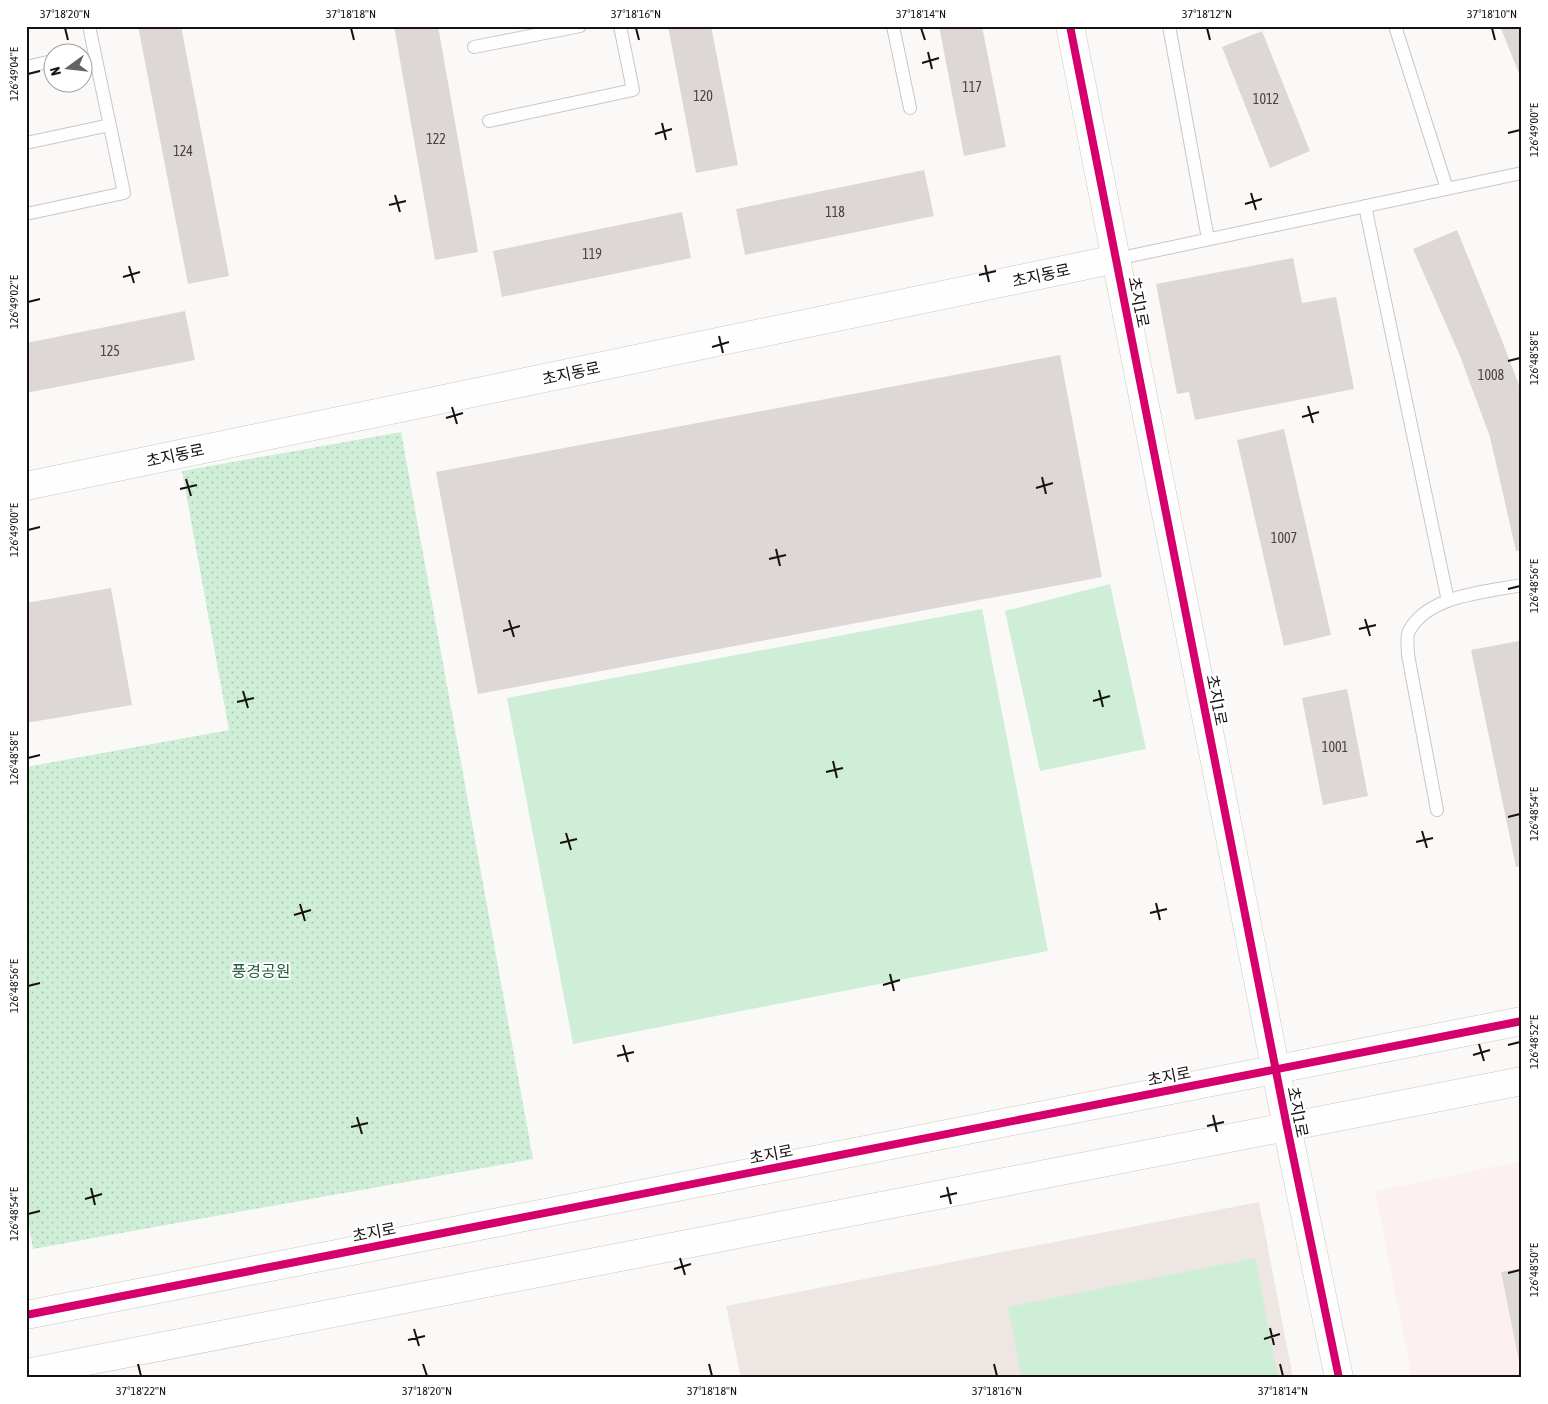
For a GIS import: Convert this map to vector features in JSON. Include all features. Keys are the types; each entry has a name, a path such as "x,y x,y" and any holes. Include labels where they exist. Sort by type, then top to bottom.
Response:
{"street":[{"name":"초지1로","path":"1070,26 1287,1127 1339,1378"},
{"name":"초지동로","path":"26,486 1116,259"},
{"name":"초지로","path":"26,1315 1522,1021"},
{"path":"26,1373 1522,1081"}],"lane":[{"path":"89,26 89,42"},
{"path":"474,47 580,26"},
{"path":"488,120 633,90 620,26"},
{"path":"893,26 910,108"},
{"path":"1169,26 1208,239"},
{"path":"1395,26 1447,189"},
{"path":"26,67 42,63"},
{"path":"26,214 124,194 110,125 92,63"},
{"path":"26,143 110,125"},
{"path":"1116,259 1522,173"},
{"path":"1365,206 1448,601"},
{"path":"1436,810 1408,654 1408,632 1424,612 1457,597 1522,585"}],"shaded area":[{"path":"1522,1161 1522,1378 1412,1378 1375,1191"},
{"path":"1259,1202 1293,1378 741,1378 726,1306"}],"green space":[{"name":"풍경공원","path":"401,432 533,1159 33,1249 26,1210 26,767 229,730 182,471"},
{"path":"1110,584 1146,749 1040,771 1005,611"},
{"path":"982,609 1048,951 573,1044 507,698"},
{"path":"1255,1258 1278,1378 1022,1378 1008,1307"}],"building":[{"path":"138,26 181,26 229,276 188,284"},
{"path":"394,26 438,26 478,252 435,260"},
{"path":"668,26 711,26 738,165 696,173"},
{"path":"939,26 982,26 1006,147 964,156"},
{"path":"1500,26 1522,26 1522,81"},
{"path":"1262,31 1310,151 1270,168 1222,47"},
{"path":"924,170 934,216 745,255 736,209"},
{"path":"682,212 691,258 502,297 493,251"},
{"path":"1457,230 1522,393 1522,550 1516,551 1490,437 1460,356 1413,249"},
{"path":"1293,258 1302,303 1336,297 1354,389 1195,420 1189,392 1177,394 1156,284"},
{"path":"185,311 195,360 26,393 26,343"},
{"path":"1060,355 1102,577 478,694 436,472"},
{"path":"1284,429 1331,635 1284,646 1237,440"},
{"path":"111,588 132,705 26,723 26,603"},
{"path":"1519,641 1522,656 1522,866 1516,867 1471,650"},
{"path":"1347,689 1368,796 1323,805 1302,698"},
{"path":"1522,1268 1522,1371 1521,1371 1501,1272"}],"cycle path":[{"path":"1070,26 1287,1127 1339,1378"},
{"path":"26,1315 1522,1021"}]}
